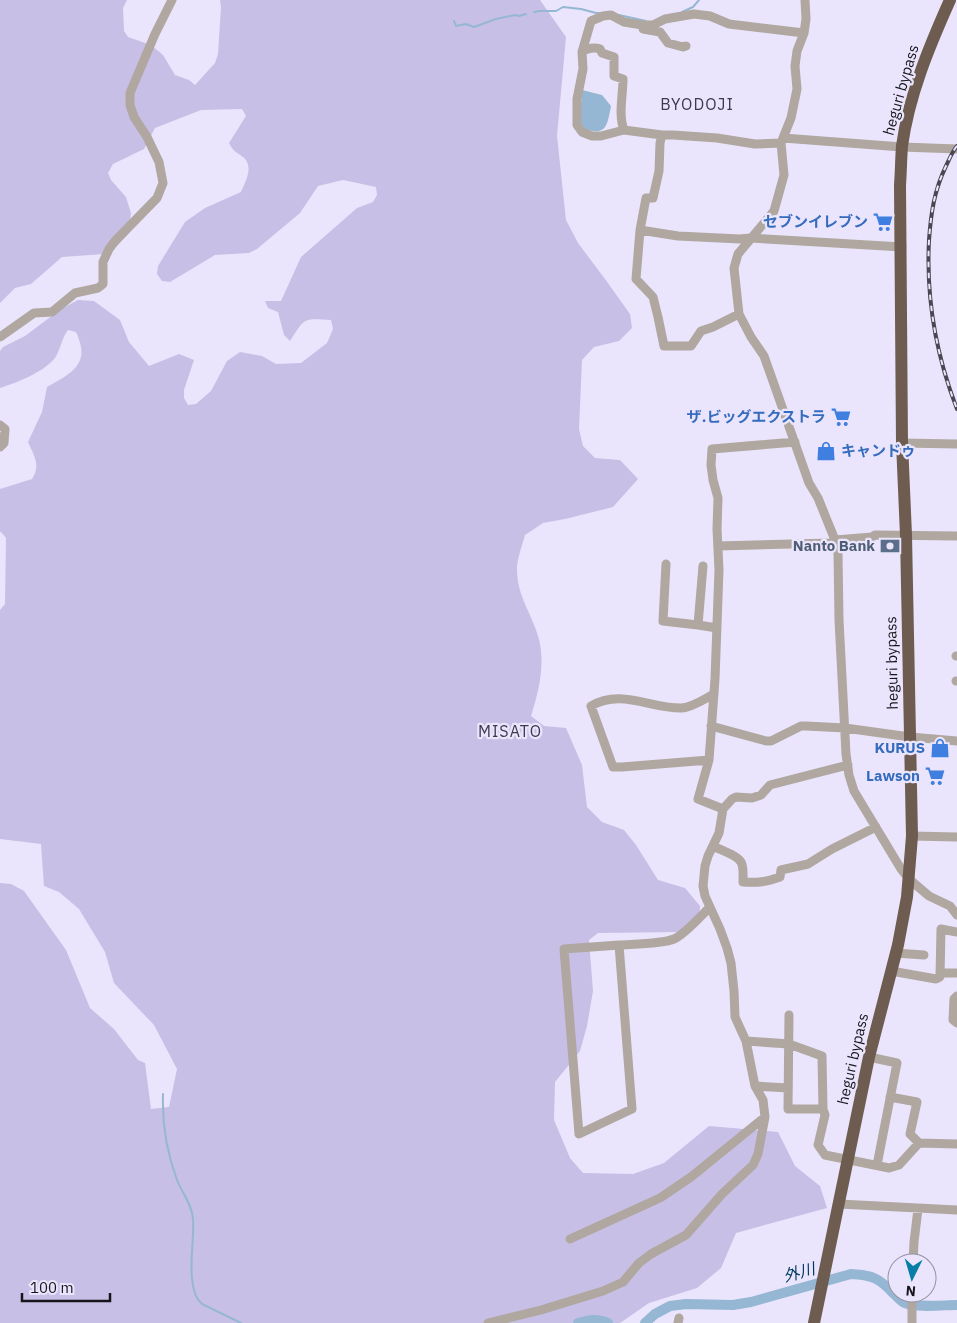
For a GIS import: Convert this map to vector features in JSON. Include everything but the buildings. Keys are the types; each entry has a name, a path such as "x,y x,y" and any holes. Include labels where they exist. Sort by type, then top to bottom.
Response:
{"highway":[{"name":"heguri bypass","path":"814,1323 869,1057 891,971 909,879 912,836 906,535 902,472 902,247 900,185 902,147 908,114 919,76 950,0"}],"street":[{"path":"0,337 34,313 52,312 75,293 98,288 102,284 103,262 109,249 157,198 163,183 159,162 147,137 134,117 130,105 130,93 172,0"},
{"path":"805,0 806,19 804,33 797,51 795,66 797,89 791,118 782,140 784,175 774,211 738,254 734,268 739,314 764,356 809,483 818,498 835,540 838,553 839,620 845,728 849,775 854,791 909,879 929,896 950,906 957,915"},
{"path":"804,33 729,24 710,16 694,14 665,19 653,25 624,22 611,15 602,16 591,21 582,52 583,70 578,100 577,125 582,132 592,136 601,136 624,130 662,135 673,134 717,138 755,144 782,140 902,147 957,148"},
{"path":"643,29 660,32 668,43 686,46"},
{"path":"582,52 586,49 598,48 602,53 614,56 614,76 624,79 622,118 624,130"},
{"path":"662,135 659,171 653,198 646,198 640,230 636,279 653,297 664,346 691,346 701,331 714,327 739,314"},
{"path":"640,230 678,236 750,238 902,247"},
{"path":"0,425 5,429 4,443 0,447"},
{"path":"722,809 698,799 709,760 717,628 719,570 716,529 718,498 712,480 712,449 795,442"},
{"path":"902,443 957,444"},
{"path":"718,546 831,543 835,540 872,537 875,535 957,536"},
{"path":"666,564 663,620 717,628"},
{"path":"698,625 703,566"},
{"path":"709,760 613,767 591,706 613,699 636,700 661,706 683,708 714,694"},
{"path":"711,726 766,741 771,741 801,726 845,728 957,741"},
{"path":"488,1323 541,1310 603,1291 623,1282 638,1263 686,1235 722,1194 753,1164 758,1154 765,1117 763,1100 755,1086 746,1040 735,1017 731,963 727,948 720,928 704,896 705,866 719,833 722,809 736,796 752,798 760,795 770,784 848,765"},
{"path":"713,846 737,857 741,861 743,882 758,883 780,877 781,870 808,864 832,849 876,828"},
{"path":"912,836 957,837"},
{"path":"619,945 632,1109 580,1134 564,949 674,939 680,936 710,908"},
{"path":"891,971 940,977 940,932 941,930 957,932"},
{"path":"895,953 924,955"},
{"path":"940,973 957,973"},
{"path":"957,996 954,999 953,1020 957,1022"},
{"path":"790,1015 788,1109 823,1109"},
{"path":"746,1040 789,1044 822,1056 823,1109 826,1115 818,1145 825,1154 889,1168 899,1165 919,1143"},
{"path":"869,1057 897,1063 877,1165"},
{"path":"755,1086 788,1088"},
{"path":"890,1097 917,1102 910,1134 919,1143 957,1144"},
{"path":"570,1239 660,1198 691,1177 765,1117"},
{"path":"839,1204 957,1210"},
{"path":"913,1253 918,1209"},
{"path":"912,1303 912,1323"}],"shaded area":[{"path":"0,0 127,0 123,8 124,31 128,37 151,45 163,55 175,75 189,80 195,85 215,63 218,54 220,0 540,0 566,37 557,136 566,220 578,243 630,314 632,328 619,341 594,347 582,360 579,429 583,446 595,458 620,460 638,479 613,507 543,523 525,535 517,569 519,587 538,636 541,656 539,687 531,716 544,726 566,728 582,765 587,807 602,822 624,830 658,880 685,888 700,906 699,922 679,932 598,933 589,940 593,991 587,1026 580,1051 555,1082 554,1120 570,1158 583,1173 633,1174 664,1163 709,1126 778,1132 795,1166 820,1186 827,1208 736,1233 721,1268 697,1288 649,1303 620,1323 0,1323 0,883 11,884 24,891 66,950 90,1008 114,1029 138,1060 145,1063 151,1109 169,1107 177,1069 154,1025 114,983 105,952 79,909 59,892 44,886 41,844 0,839 0,610 5,604 6,538 0,532 0,489 32,479 35,474 36,465 28,442 42,412 47,387 76,367 81,355 81,345 76,332 68,330 57,355 50,363 29,376 0,388 0,351 3,347 25,336 61,309 78,300 94,301 120,320 129,342 149,366 179,354 194,360 184,390 184,398 188,405 196,404 211,391 227,361 240,352 262,356 276,364 301,363 327,343 333,329 331,320 314,319 305,321 290,341 284,335 278,312 268,308 265,301 281,301 301,257 357,208 373,202 377,195 376,187 343,180 318,186 300,213 257,249 249,253 215,255 170,282 162,281 157,274 158,266 185,222 205,208 241,192 248,174 249,169 246,161 233,150 229,143 246,116 242,109 201,110 155,128 144,149 113,164 108,173 111,180 126,197 131,213 129,233 118,245 104,254 62,257 31,284 15,288 0,303"}],"water":[{"path":"582,90 602,95 611,106 606,125 601,131 582,128 580,122"}],"waterway":[{"path":"682,12 693,7 699,0"},
{"path":"534,12 556,11 563,7 600,13"},
{"path":"454,21 456,26 466,24 474,27 496,19 526,14"},
{"path":"619,15 646,21"},
{"path":"163,1094 164,1126 170,1159 177,1180 189,1203 193,1219 193,1287 202,1304 241,1323"},
{"name":"外川","path":"645,1323 655,1314 670,1306 686,1304 733,1305 751,1302 851,1274 875,1278 902,1301 910,1305 957,1305"},
{"name":"外川","path":"578,1323 593,1320 601,1320 608,1323"}],"railway":[{"path":"957,146 946,166 936,193 931,221 928,262 931,305 938,347 957,409"}],"place":[{"name":"セブンイレブン","path":"883,222"},
{"name":"ザ.ビッグエクストラ","path":"841,417"},
{"name":"キャンドゥ","path":"826,451"},
{"name":"Nanto Bank","path":"890,546"},
{"name":"KURUS","path":"940,748"},
{"name":"Lawson","path":"935,776"}],"district":[{"name":"BYODOJI","path":"697,104"},
{"name":"MISATO","path":"510,731"}]}
